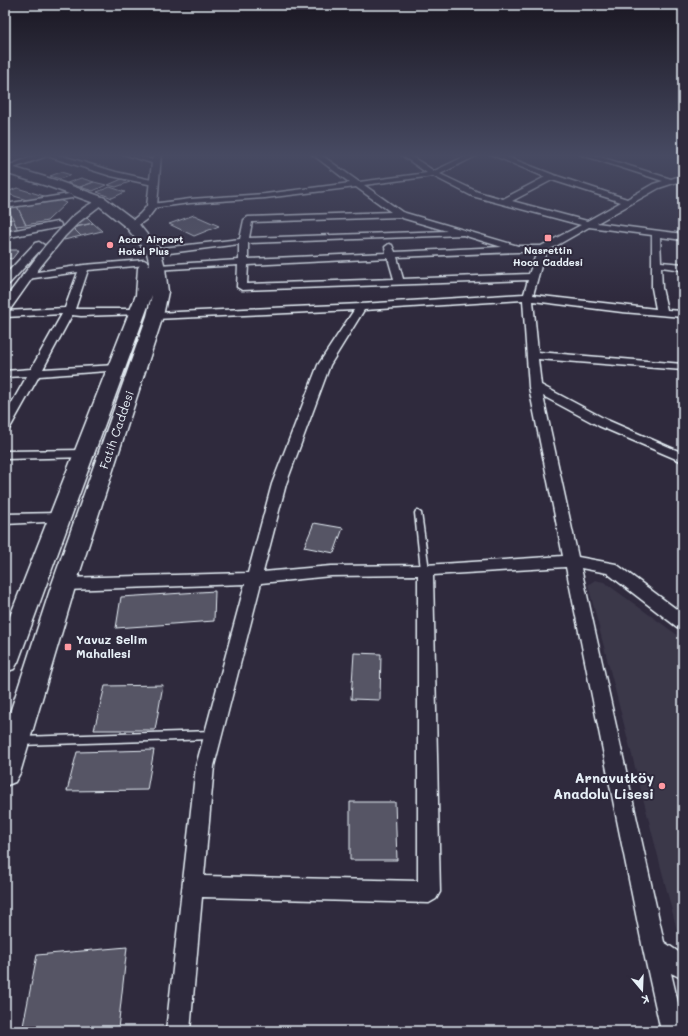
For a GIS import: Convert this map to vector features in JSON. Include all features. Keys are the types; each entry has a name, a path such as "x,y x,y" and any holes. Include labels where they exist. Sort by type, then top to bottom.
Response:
{"main road":[{"path":"88,202 140,254 152,261"},
{"path":"90,202 132,225 152,261"},
{"name":"Fatih Caddesi","path":"5,662 117,368 146,314 160,292 152,261"},
{"name":"Fatih Caddesi","path":"5,773 146,314"}],"street":[{"path":"5,206 65,202"},
{"path":"5,282 57,225 85,202"},
{"path":"5,308 27,276 64,232 86,202"},
{"path":"132,225 144,216 152,206 152,202"},
{"path":"152,206 180,202"},
{"path":"205,202 267,208 382,225 462,232"},
{"path":"289,202 267,208 248,220 244,241 242,286 532,277"},
{"path":"383,202 399,214 518,249"},
{"path":"505,202 588,224 683,237"},
{"path":"152,261 243,262 543,249 627,202"},
{"path":"27,276 152,261 244,241 382,225 399,214"},
{"path":"5,235 57,225"},
{"path":"382,225 399,282"},
{"path":"656,234 657,288 662,312"},
{"path":"543,249 532,277 528,297 535,386 654,949 673,1031"},
{"path":"657,264 683,268"},
{"path":"5,426 69,311 84,268"},
{"path":"5,314 69,311 81,313 146,314 361,307 528,297 622,309 683,314"},
{"path":"178,1031 206,766 279,484 324,365 361,307"},
{"path":"533,355 683,367"},
{"path":"5,374 117,368"},
{"path":"535,386 603,423 683,458"},
{"path":"652,444 683,448"},
{"path":"5,455 85,454"},
{"path":"5,519 60,518"},
{"path":"64,584 254,578 331,571 426,570 571,561 611,568 683,623"},
{"path":"193,886 429,892 426,570"},
{"path":"654,949 683,968"}],"lane":[{"path":"418,513 426,570"},
{"path":"15,741 214,735"}],"shaded area":[{"name":"Arnavutköy Anadolu Lisesi","path":"595,580 604,582 683,639 683,937 678,934 588,585"}],"building":[{"path":"38,202 66,203 47,221 26,225 17,206"},
{"path":"17,206 26,225 16,226 8,207"},
{"path":"194,215 219,226 194,236 169,224"},
{"path":"83,217 87,217 93,223 74,227"},
{"path":"13,219 18,230 5,232 5,220"},
{"path":"93,223 102,231 81,236 73,228"},
{"path":"73,228 81,236 64,240 63,239"},
{"path":"5,250 19,250 12,259 5,258"},
{"path":"314,523 343,528 334,553 304,547"},
{"path":"215,591 214,621 116,628 121,597"},
{"path":"354,653 381,654 380,700 351,699"},
{"path":"163,685 155,730 94,730 105,686"},
{"path":"154,750 147,790 67,791 77,752"},
{"path":"350,802 395,802 397,860 350,860"},
{"path":"127,947 118,1029 97,1031 22,1031 37,955"}],"place":[{"name":"Nasrettin Hoca Caddesi","path":"548,238"},
{"name":"Acar Airport Hotel Plus","path":"110,245"},
{"name":"Yavuz Selim Mahallesi","path":"68,647"},
{"name":"Arnavutköy Anadolu Lisesi","path":"662,786"}]}
